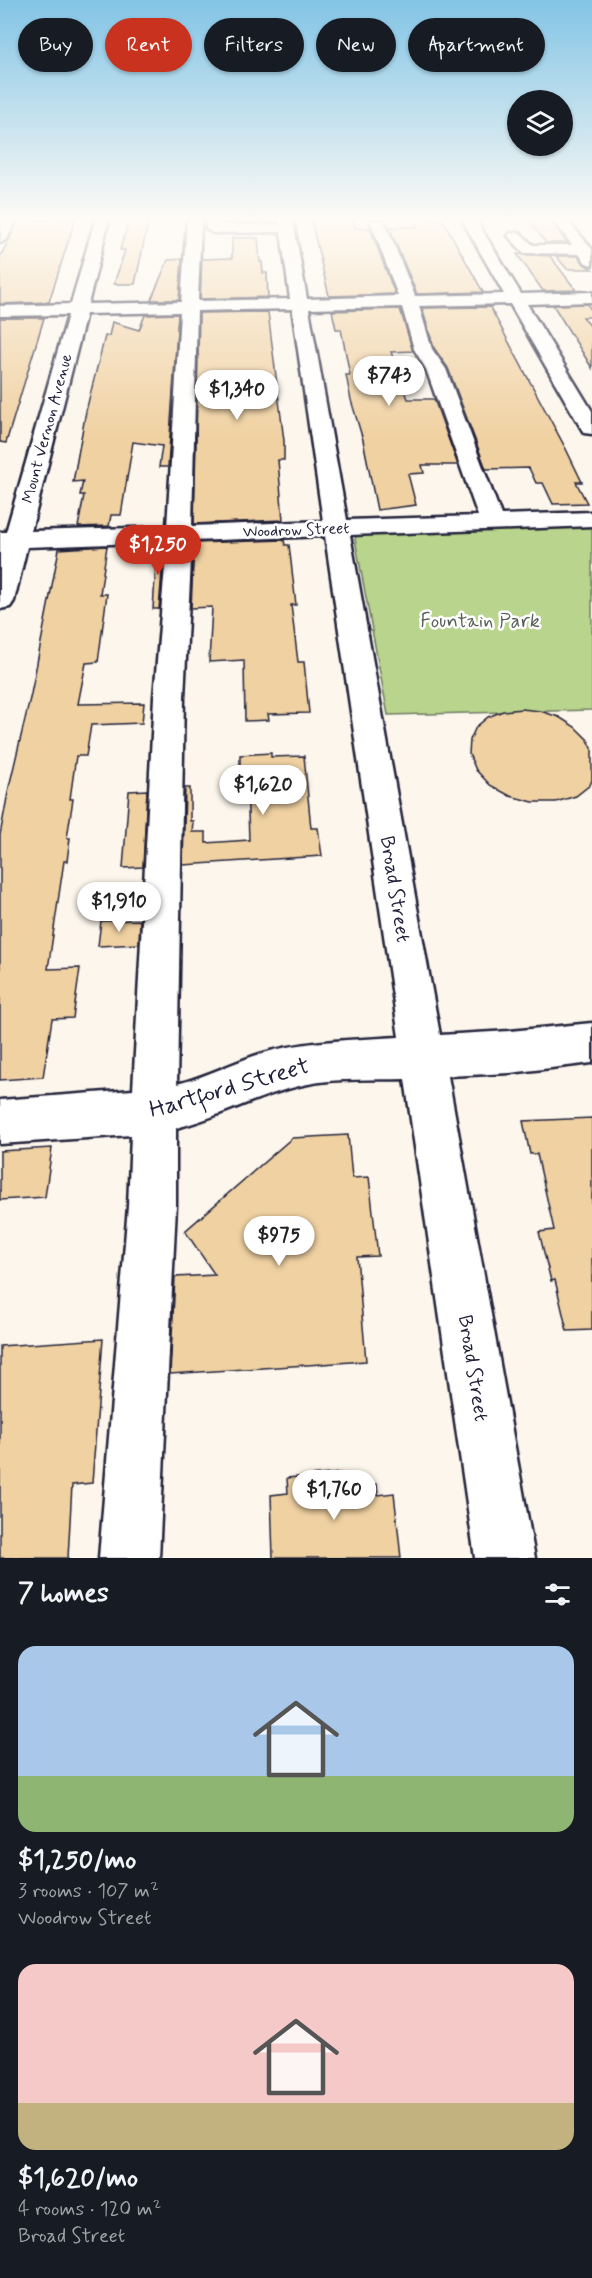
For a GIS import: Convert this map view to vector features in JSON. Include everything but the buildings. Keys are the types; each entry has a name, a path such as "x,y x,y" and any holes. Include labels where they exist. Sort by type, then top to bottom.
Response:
{"street":[{"name":"Mount Vernon Avenue","path":"0,601 8,539 83,293"},
{"path":"129,1558 152,1206 167,732 190,293"},
{"name":"Broad Street","path":"296,293 338,528 505,1558"},
{"path":"405,293 423,349 436,369 492,522"},
{"path":"512,293 592,429"},
{"path":"0,311 592,297"},
{"name":"Woodrow Street","path":"8,539 592,519"},
{"name":"Hartford Street","path":"0,1122 154,1111 201,1100 259,1076 309,1063 510,1052 592,1043"}],"green space":[{"name":"Fountain Park","path":"592,522 592,710 388,715 355,539 358,533"}]}
